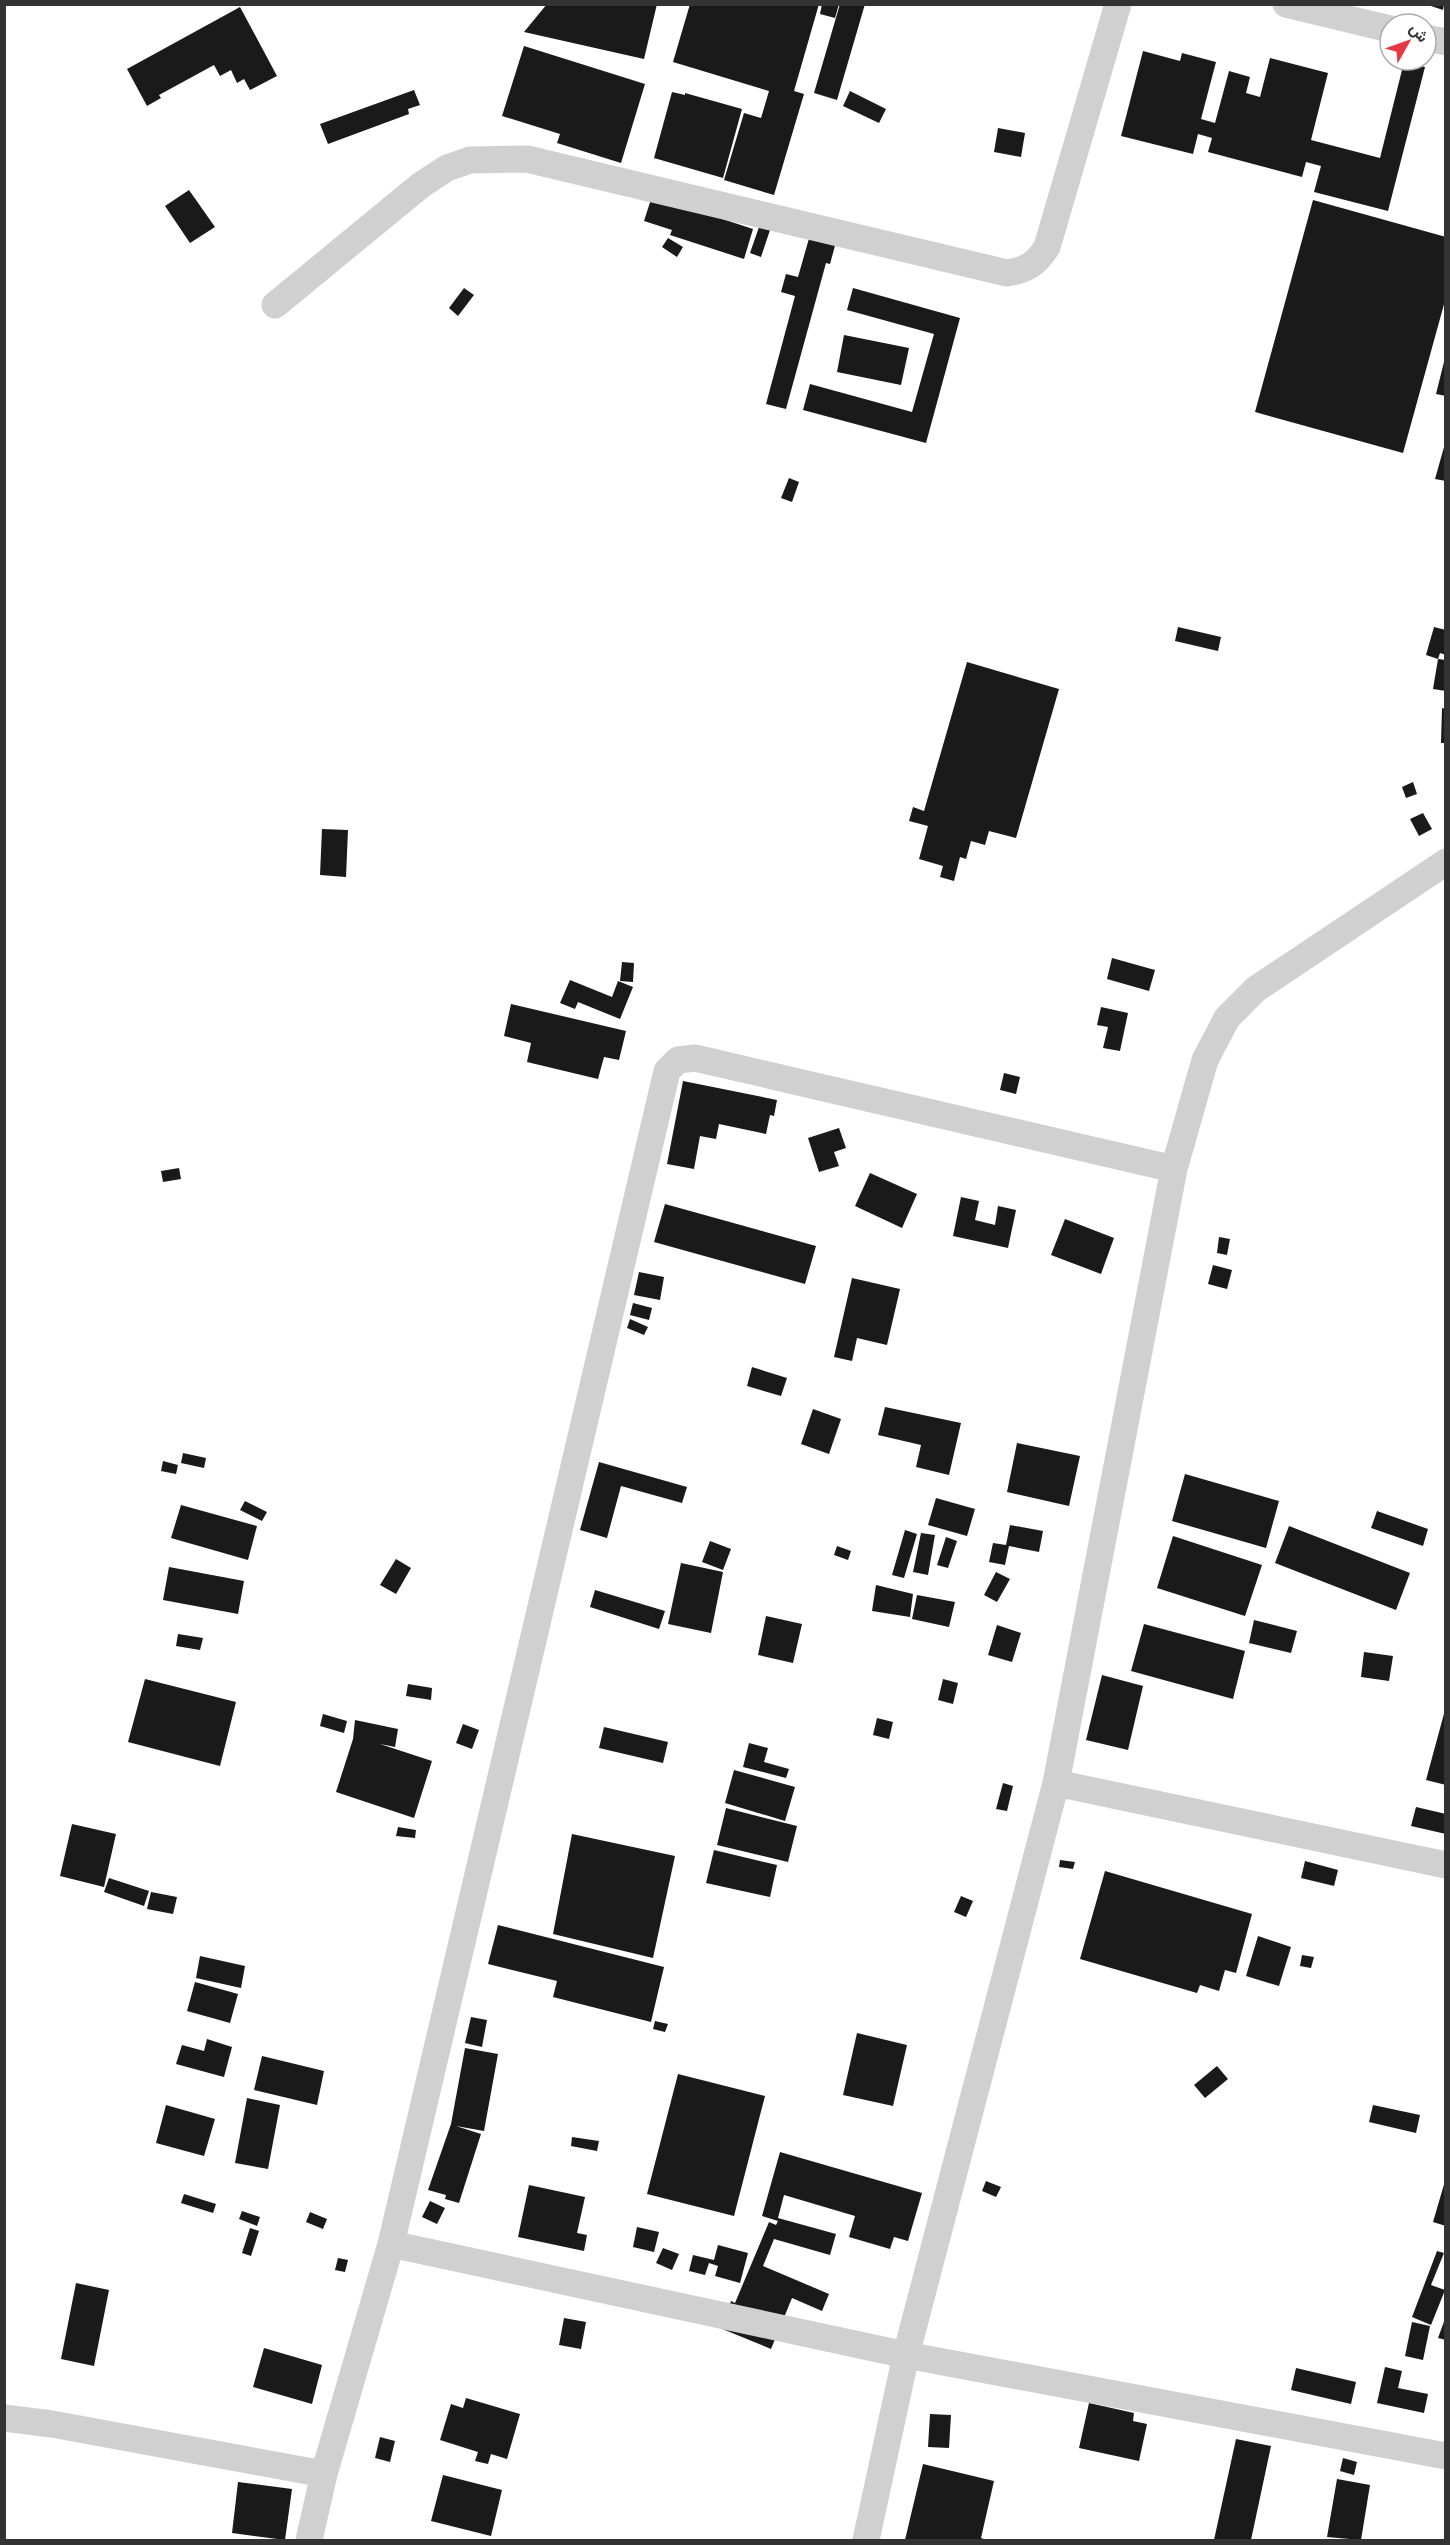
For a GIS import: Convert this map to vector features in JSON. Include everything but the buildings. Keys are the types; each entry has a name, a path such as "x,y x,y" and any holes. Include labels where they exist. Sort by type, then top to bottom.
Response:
{"lane":[{"path":"275,304 421,185 447,168 470,160 527,159 1007,273 1030,267 1038,261 1047,247 1118,4"},
{"path":"1286,4 1378,26"},
{"path":"866,2541 906,2355 1056,1783 1174,1169 1205,1060 1227,1018 1256,989 1446,862"},
{"path":"309,2541 324,2474 391,2244 667,1071 678,1060 695,1058 1174,1169"},
{"path":"1056,1783 1446,1865"},
{"path":"391,2244 906,2355 1446,2456"},
{"path":"4,2418 51,2424 324,2474"}]}
